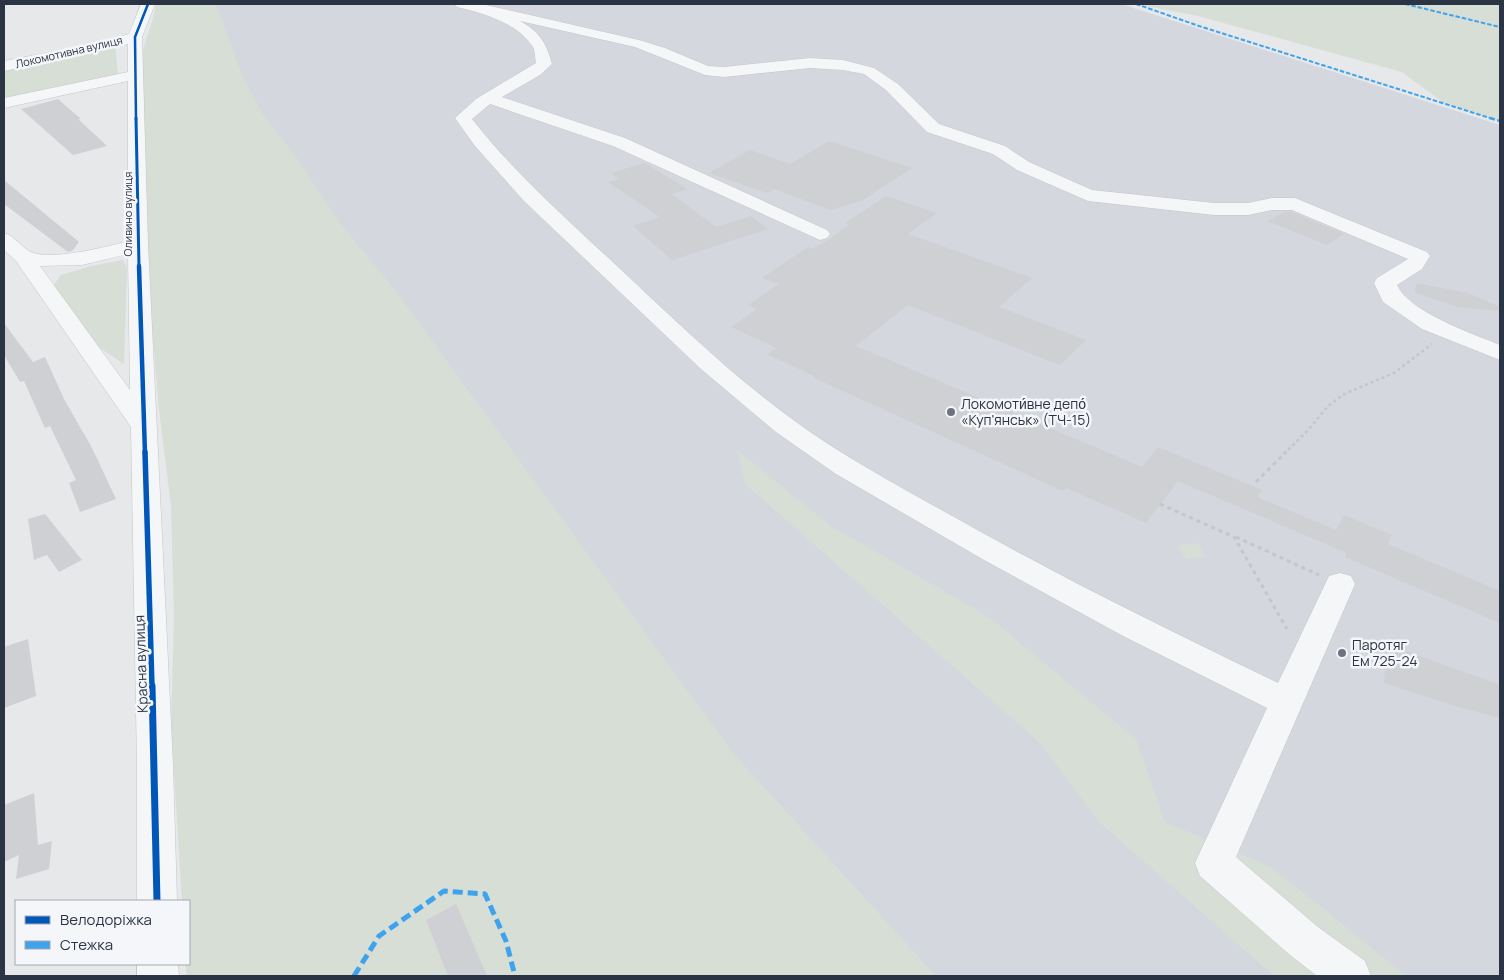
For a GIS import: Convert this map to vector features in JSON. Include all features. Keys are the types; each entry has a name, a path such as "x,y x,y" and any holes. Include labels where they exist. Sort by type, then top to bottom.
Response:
{"street":[{"name":"Оливино вулиця","path":"144,427 138,244 135,37 148,4"},
{"path":"462,4 639,44 705,70 724,72 810,63 843,65 869,70 892,87 933,128 999,150 1023,166 1088,195 1214,209 1295,204 1420,256 1416,265 1385,283 1391,297 1430,324 1500,353"},
{"path":"486,9 526,30 541,48 544,64 530,76 489,98 463,118 531,197 709,364 785,426 845,468 994,553 1136,628 1287,703"},
{"name":"Локомотивна вулиця","path":"4,66 96,48 135,37"},
{"path":"4,103 135,75"},
{"path":"489,98 619,142 820,234"},
{"path":"4,240 23,256 144,427"},
{"path":"23,256 48,262 70,261 104,255 138,244"},
{"name":"Красна вулиця","path":"144,427 155,765 157,900"},
{"path":"1340,584 1214,863 1304,942 1350,976"}],"path":[{"path":"1256,482 1309,429 1328,406 1346,392 1394,373 1448,332"},
{"path":"1160,504 1340,584"},
{"path":"1234,537 1287,629"}],"shaded area":[{"path":"156,4 216,4 242,75 262,113 297,158 337,219 398,294 733,753 936,976 186,976 186,965 190,965 190,900 182,900 171,724 174,617 171,505 159,409 150,304 141,59"},
{"path":"208,4 1121,4 1500,125 1500,976 905,976 742,790 258,119"},
{"path":"1136,4 1500,4 1500,121 1444,103 1402,72 1198,16"},
{"path":"115,45 118,74 4,100 4,67"},
{"path":"123,260 127,269 124,364 88,340 54,285 61,275 91,266"},
{"path":"737,450 831,526 989,617 1136,739 1165,822 1267,865 1406,976 1274,976 1100,823 1040,743 745,484"},
{"path":"1198,543 1206,557 1186,559 1177,545"}],"building":[{"path":"58,99 107,146 73,155 21,109"},
{"path":"829,141 912,168 863,200 831,210 774,189 767,193 709,173 750,150 790,164"},
{"path":"645,163 687,189 672,194 716,227 751,216 768,229 672,260 633,226 660,217 608,182 620,179 611,173"},
{"path":"4,180 79,242 72,251 68,252 4,204"},
{"name":"Локомоти́вне депо́ «Куп'янськ» (ТЧ-15)","path":"886,196 937,213 908,234 1032,278 999,307 1086,340 1060,365 908,305 856,346 1142,467 1158,447 1262,490 1257,497 1336,530 1344,515 1392,535 1388,544 1500,591 1500,623 1345,557 1347,553 1178,481 1146,523 1066,488 1063,491 812,377 814,376 767,354 777,348 731,327 757,309 748,305 779,284 762,278 808,247 812,249 828,240 849,225 845,223"},
{"path":"1284,212 1292,212 1344,234 1327,245 1268,221"},
{"path":"1417,283 1468,293 1500,307 1500,311 1457,307 1414,292"},
{"path":"4,323 33,362 45,357 64,399 92,448 116,499 80,512 69,483 76,480 50,426 45,428 24,381 20,382 4,355"},
{"path":"45,514 82,560 59,572 47,555 34,560 28,519"},
{"path":"28,639 36,696 4,708 4,647"},
{"path":"1386,644 1500,685 1500,718 1458,707 1384,683"},
{"path":"34,793 38,845 52,841 49,869 16,879 19,855 4,862 4,805"},
{"path":"456,904 487,976 448,976 426,920"}],"marked path":[{"path":"1136,4 1199,26 1500,121"},
{"path":"1405,4 1500,27"},
{"path":"354,976 379,936 444,891 485,894 506,941 515,976"}],"cycle path":[{"path":"148,4 135,37 138,244 155,765 157,900"}],"place":[{"name":"Локомоти́вне депо́ «Куп'янськ» (ТЧ-15)","path":"951,412"},
{"name":"Паротяг Ем 725-24","path":"1342,653"}]}
